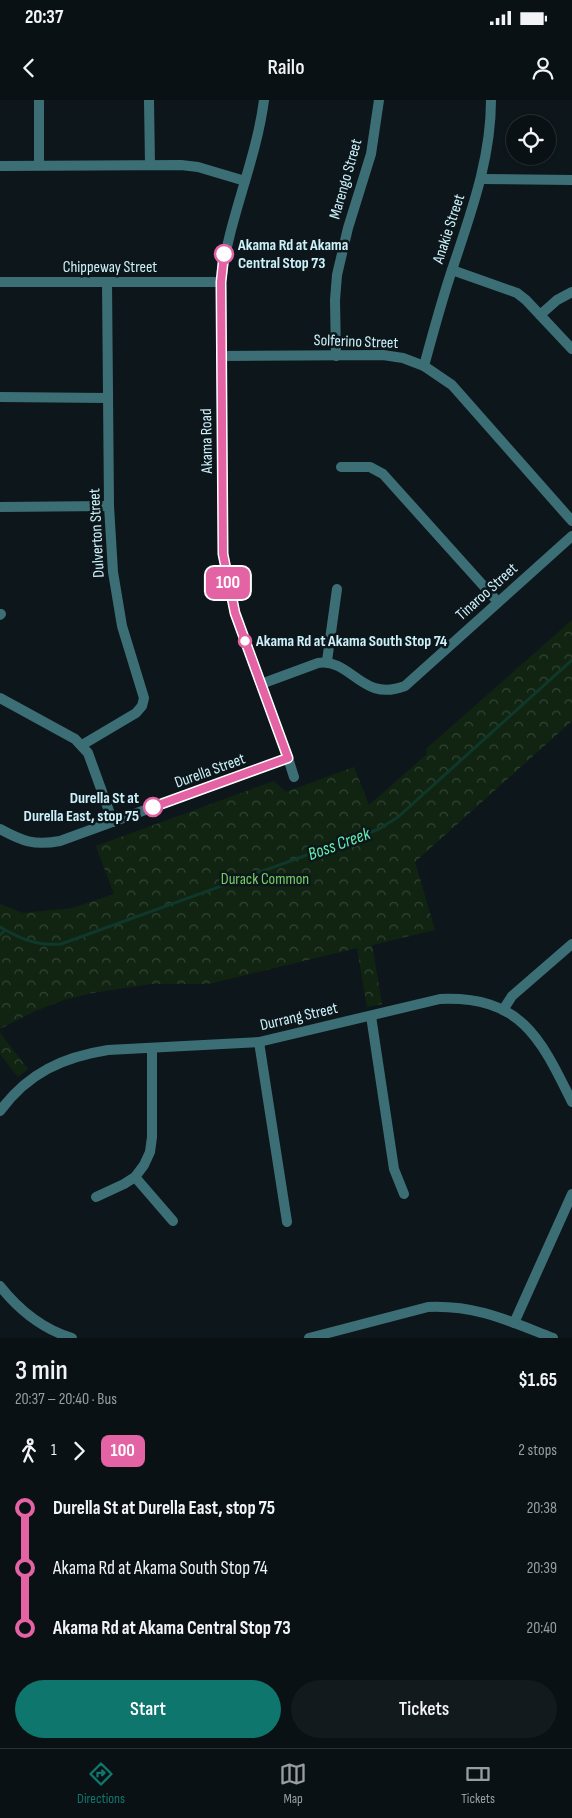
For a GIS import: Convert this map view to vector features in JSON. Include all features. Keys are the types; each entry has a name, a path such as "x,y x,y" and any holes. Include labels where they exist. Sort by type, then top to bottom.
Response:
{"street":[{"path":"39,100 39,165"},
{"path":"149,100 150,165"},
{"name":"Akama Road","path":"264,100 256,144 229,234 221,282 223,554 235,613 294,776"},
{"name":"Marengo Street","path":"336,356 335,300 337,275 348,228 371,154 379,100"},
{"name":"Anakie Street","path":"424,366 452,270 482,178 489,136 491,100"},
{"path":"0,166 181,165 198,167 244,181"},
{"path":"482,178 572,180"},
{"path":"452,270 517,293 572,349"},
{"name":"Chippeway Street","path":"0,282 221,282"},
{"name":"Dulverton Street","path":"82,745 136,713 142,706 144,698 127,646 113,572 109,506 107,282"},
{"path":"540,315 558,300 572,292"},
{"name":"Solferino Street","path":"221,356 384,356 403,358 424,366 452,384 572,521"},
{"path":"0,397 108,398"},
{"path":"341,466 370,467 384,474 498,602"},
{"path":"0,507 109,506"},
{"name":"Tinaroo Street","path":"327,661 371,688 381,691 394,690 406,686 572,536"},
{"path":"261,684 327,661 337,589"},
{"path":"0,698 82,745 88,752 113,822"},
{"name":"Durella Street","path":"0,829 30,842 44,844 60,841 288,758"},
{"path":"503,1010 512,996 572,944"},
{"name":"Durrang Street","path":"0,1111 28,1081 56,1064 72,1058 108,1050 259,1042 440,999 474,1000 503,1010 528,1028 549,1055 571,1095"},
{"path":"371,1016 394,1169 404,1194"},
{"path":"259,1042 287,1222"},
{"path":"96,1197 135,1177 144,1165 150,1152 152,1137 152,1048"},
{"path":"135,1177 173,1221"},
{"path":"514,1322 568,1210 572,1194"},
{"path":"0,1286 23,1311 34,1319 53,1331 72,1338"},
{"path":"309,1338 428,1307 445,1306 471,1309 514,1322 553,1338"}],"green space":[{"name":"Durack Common","path":"572,620 572,721 415,862 435,930 372,945 382,1004 367,1007 357,948 208,984 151,984 92,993 64,1000 35,1011 0,1029 0,904 23,913 72,908 114,894 96,846 274,781 286,792 354,767 369,805 427,754 426,749"},
{"path":"0,1033 28,1069 18,1077 0,1054"}],"waterway":[{"name":"Boss Creek","path":"0,927 36,943 61,944 379,829 398,817 572,660"},
{"name":"Boss Creek","path":"0,935 5,930"}],"bus line":[{"name":"100","path":"153,807 288,758 235,613 223,554 221,282 224,254"}],"place":[{"name":"Akama Rd at Akama Central Stop 73","path":"224,254"},
{"name":"Akama Rd at Akama South Stop 74","path":"245,641"},
{"name":"Durella St at Durella East, stop 75","path":"153,807"}]}
